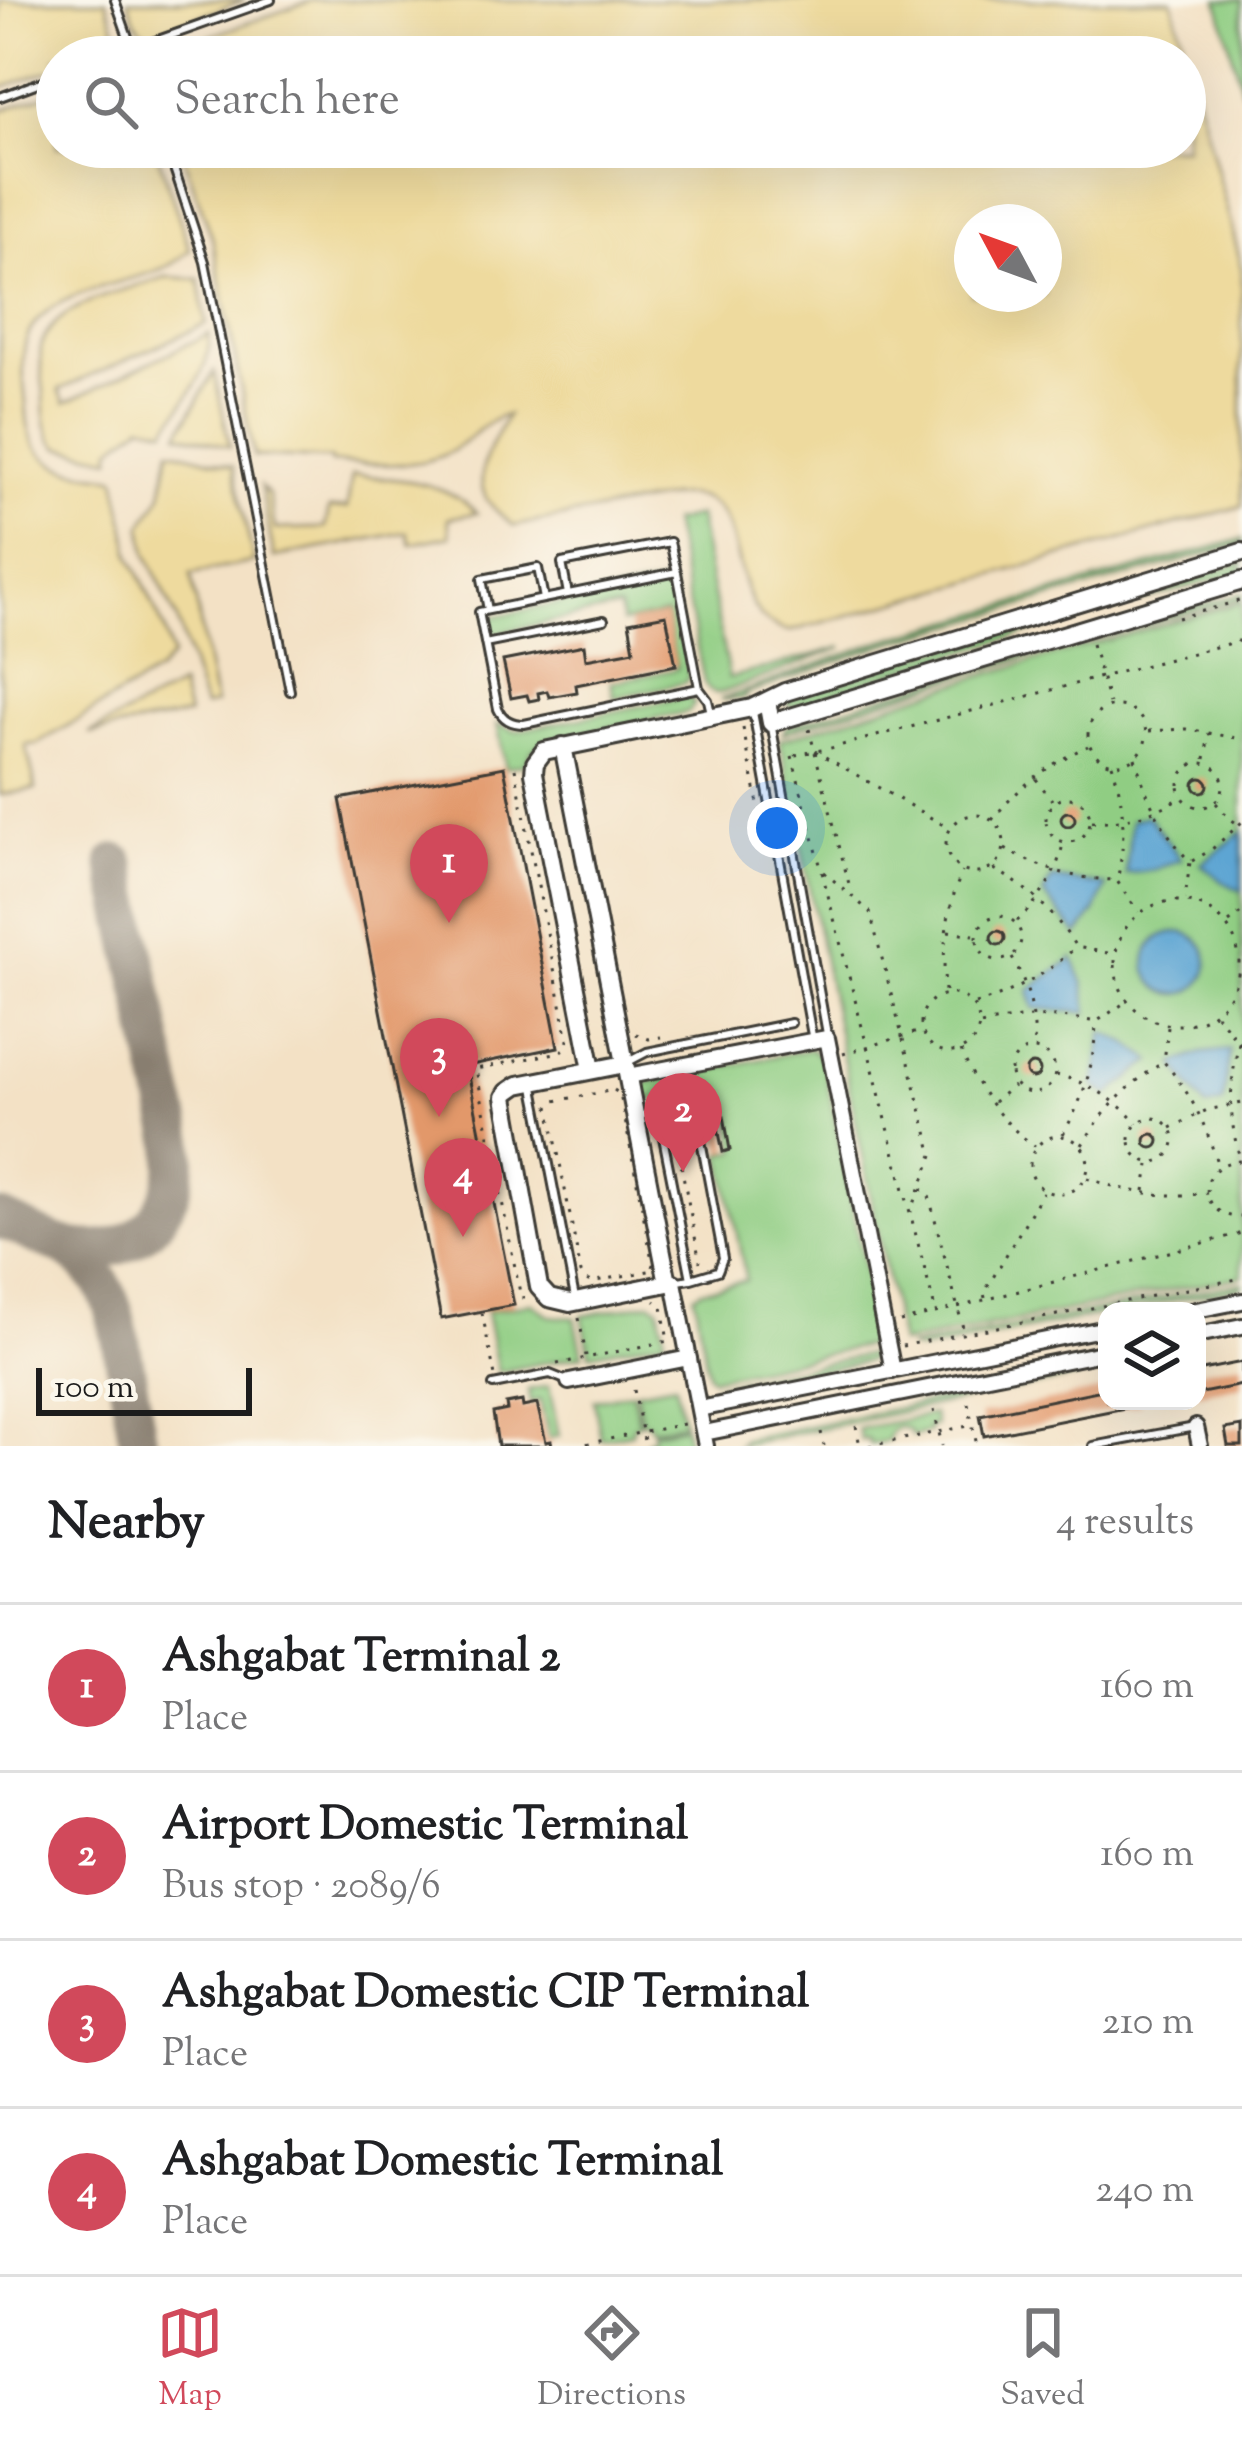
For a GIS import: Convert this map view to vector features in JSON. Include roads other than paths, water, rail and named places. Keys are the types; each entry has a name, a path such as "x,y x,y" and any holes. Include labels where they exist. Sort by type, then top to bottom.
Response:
{"street":[{"path":"592,1070 534,773 544,751 754,711 808,685 1242,552"},
{"path":"754,711 771,723 1242,581"},
{"path":"563,746 705,1440 1098,1354"},
{"path":"671,1282 574,1309 539,1286 504,1104 508,1092 592,1070 627,1070 820,1039 893,1371"},
{"path":"1206,1308 1242,1300"},
{"path":"1206,1332 1242,1326"},
{"path":"699,1409 1098,1330"},
{"path":"569,1382 689,1358"},
{"path":"1196,1426 1200,1446"}],"lane":[{"path":"115,0 127,36"},
{"path":"177,36 271,0"},
{"path":"0,97 36,84"},
{"path":"173,168 205,262 290,691"},
{"path":"568,594 562,563 670,542 699,688 712,716"},
{"path":"488,610 482,579 538,568 544,599"},
{"path":"676,572 479,612 485,644 498,709 512,723 699,688"},
{"path":"485,644 604,620"},
{"path":"754,711 820,1039"},
{"path":"771,723 820,1039"},
{"path":"627,1070 647,1052 790,1023"},
{"path":"533,1082 574,1309"},
{"path":"636,1117 682,1108 698,1120 723,1258 718,1271 671,1282"},
{"path":"658,1112 691,1279"},
{"path":"494,1381 550,1374 569,1382"},
{"path":"1093,1446 1196,1426"}],"water":[{"path":"1148,816 1181,859 1126,874 1131,820"},
{"path":"1242,832 1242,891 1201,864"},
{"path":"1052,878 1106,886 1078,935 1043,894"},
{"path":"1177,932 1199,941 1208,963 1199,985 1177,994 1155,985 1146,963 1155,941"},
{"path":"1073,958 1084,984 1088,1013 1034,1008 1029,990"},
{"path":"1103,1032 1152,1061 1109,1095 1094,1086"},
{"path":"1230,1050 1223,1103 1206,1108 1174,1064 1201,1053"}],"place":[{"name":"Ashgabat Terminal 2","path":"449,923"},
{"name":"Ashgabat Domestic CIP Terminal","path":"439,1117"},
{"name":"Airport Domestic Terminal","path":"683,1172"},
{"name":"Ashgabat Domestic Terminal","path":"463,1237"}]}
